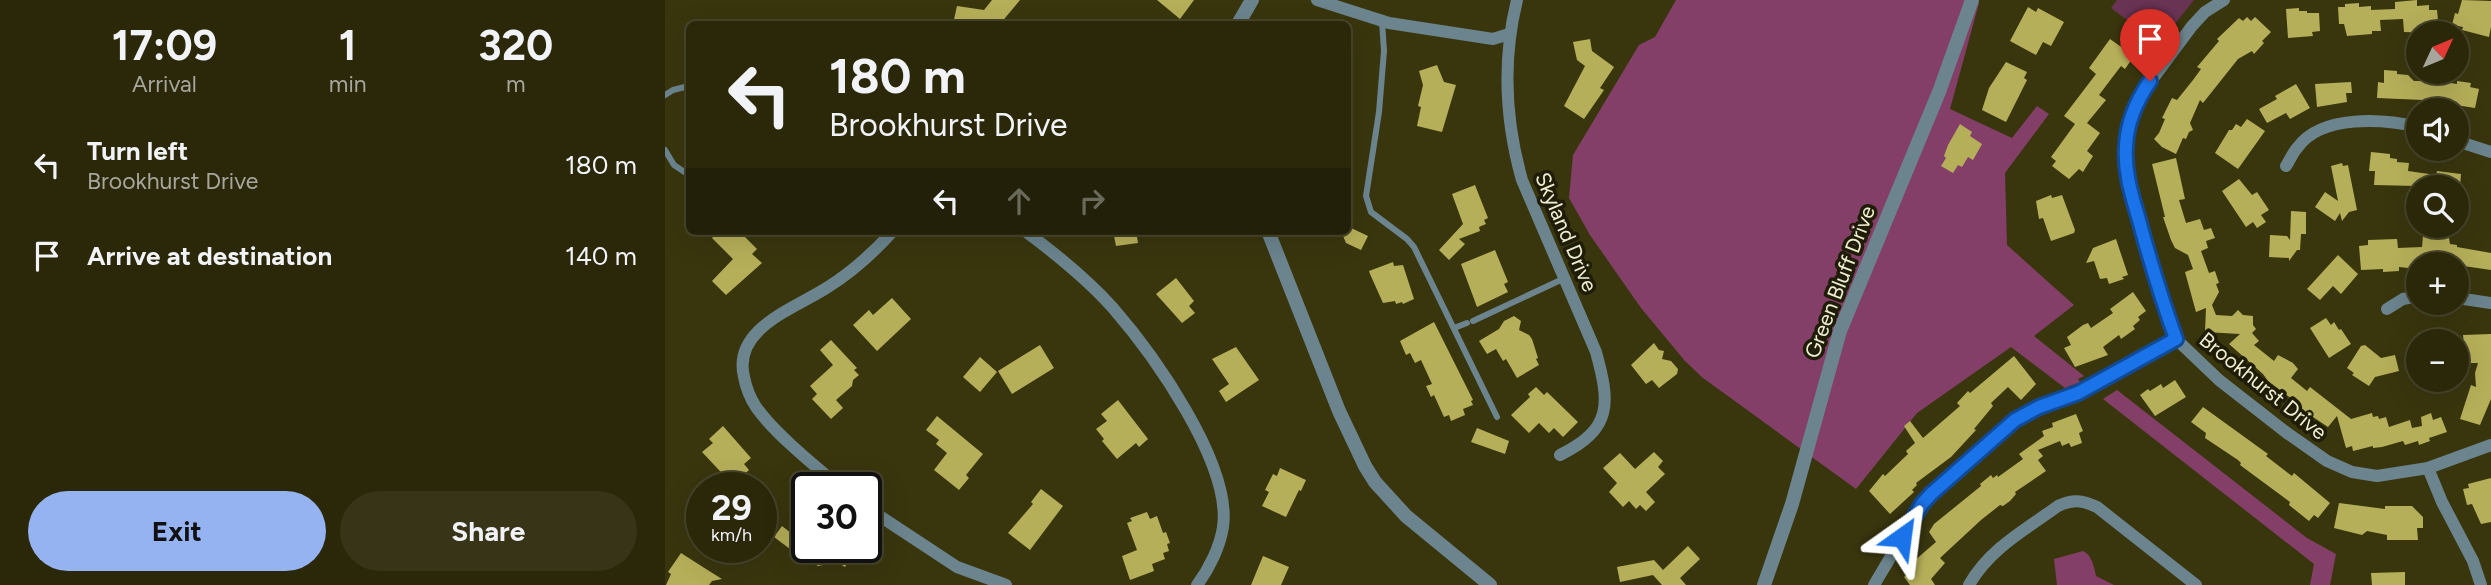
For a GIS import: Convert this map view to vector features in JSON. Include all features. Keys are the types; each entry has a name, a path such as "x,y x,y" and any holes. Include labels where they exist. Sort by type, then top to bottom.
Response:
{"street":[{"path":"1240,21 1252,0"},
{"path":"1317,0 1382,21 1493,39 1509,34"},
{"name":"Skyland Drive","path":"1517,0 1509,34 1507,103 1514,153 1521,180 1596,352 1604,382 1603,416 1596,432 1583,443 1560,455"},
{"name":"Green Bluff Drive","path":"1764,585 1792,504 1840,331 1940,92 1972,0"},
{"name":"Brookhurst Drive","path":"2224,0 2205,12 2192,26 2140,96 2129,123 2126,146 2128,179 2154,276 2176,339 2219,380 2287,433 2340,468 2377,476 2428,468 2491,445"},
{"path":"2286,166 2299,145 2310,136 2344,122 2393,121 2406,124"},
{"path":"2469,145 2491,152"},
{"path":"823,472 755,406 742,368 744,352 752,338 765,325 779,314 830,286 854,268 889,235"},
{"path":"1030,235 1063,261 1112,307 1178,396 1209,454 1217,476 1224,525 1220,542 1197,585"},
{"path":"1271,235 1339,411 1375,482 1406,516 1490,585"},
{"path":"2387,309 2406,298"},
{"path":"2469,300 2491,303"},
{"path":"1874,585 1922,504 2015,420 2039,407 2078,393 2176,339"},
{"path":"2428,468 2442,502 2473,561 2481,585"},
{"path":"1969,585 1980,566 1994,552 2058,506 2077,500 2097,507 2196,585"},
{"path":"882,518 957,567 1006,585"}],"lane":[{"path":"1382,21 1384,51 1379,112 1366,196 1371,212 1414,247 1497,417"},
{"path":"665,95 686,87"},
{"path":"665,150 674,164 686,173"},
{"path":"1454,328 1565,278"}],"shaded area":[{"path":"1676,0 1974,0 1979,3 1950,109 2012,138 2037,106 2049,114 2005,173 2007,245 2074,305 2034,336 2084,376 2078,379 2080,382 2065,388 2011,347 1917,413 1856,489 1703,378 1685,361 1641,308 1590,235 1569,198 1573,155 1639,45 1655,37"},
{"path":"2117,0 2194,0 2159,44 2111,8"},
{"path":"2117,390 2307,538 2336,554 2330,585 2310,585 2314,564 2103,399"},
{"path":"2083,551 2091,558 2096,576 2114,585 2057,585 2054,559"}],"building":[{"path":"992,0 1020,0 1002,21 954,21 957,6 984,10"},
{"path":"1157,0 1194,0 1180,19"},
{"path":"2417,0 2417,6 2429,5 2429,10 2437,10 2438,21 2406,21 2406,32 2403,19 2380,20 2381,31 2347,36 2344,24 2339,24 2338,7 2345,7 2345,4 2359,3 2359,7 2371,6 2371,10 2395,9 2395,2"},
{"path":"2462,0 2491,1 2489,37 2469,32 2469,21 2453,21 2455,13 2458,14"},
{"path":"2028,7 2036,12 2038,8 2064,22 2051,46 2043,42 2036,55 2010,41"},
{"path":"2299,8 2299,11 2307,13 2319,13 2320,31 2312,32 2313,36 2288,38 2286,9"},
{"path":"2247,17 2251,21 2255,17 2271,32 2262,41 2264,43 2254,54 2252,51 2238,59 2203,103 2200,100 2190,123 2193,130 2186,139 2183,138 2176,154 2162,147 2154,139 2159,133 2165,119 2162,118 2172,98 2177,100 2193,80 2201,69 2197,67 2219,41 2217,39 2239,18 2243,21"},
{"path":"1590,39 1592,51 1614,67 1600,88 1604,90 1584,119 1564,106 1585,66 1577,60 1573,42"},
{"path":"2110,39 2134,56 2125,69 2121,66 2099,95 2106,100 2087,123 2100,133 2087,151 2093,156 2083,172 2079,169 2069,179 2052,166 2056,161 2051,157 2075,124 2064,116 2096,74 2089,68"},
{"path":"2006,62 2027,72 2024,78 2027,80 2006,122 1982,110 1989,88"},
{"path":"1437,65 1444,82 1456,85 1442,132 1417,126 1423,85 1419,71"},
{"path":"2384,70 2406,75 2406,84 2469,83 2470,87 2479,89 2475,108 2469,107 2469,98 2377,98 2378,82 2384,83"},
{"path":"2351,82 2352,93 2346,93 2347,102 2317,107 2315,84"},
{"path":"2296,84 2310,108 2290,119 2286,113 2267,123 2259,109"},
{"path":"2247,119 2265,131 2238,169 2215,153 2229,130 2236,124 2241,127"},
{"path":"1960,124 1972,132 1970,136 1982,144 1973,160 1968,157 1962,167 1958,165 1953,173 1941,166 1946,158 1944,156 1948,145"},
{"path":"2371,152 2390,154 2390,158 2397,159 2397,162 2409,163 2408,171 2436,175 2406,175 2406,186 2374,185 2375,171 2369,171"},
{"path":"2176,158 2185,199 2179,200 2186,223 2200,219 2204,230 2211,228 2215,238 2206,241 2208,248 2201,251 2209,273 2215,271 2219,283 2216,284 2219,292 2212,305 2216,315 2232,316 2238,310 2243,315 2253,316 2256,329 2252,333 2259,341 2254,345 2274,361 2278,355 2293,363 2298,369 2291,378 2307,391 2310,387 2351,419 2372,413 2373,417 2378,416 2379,419 2386,417 2389,427 2410,420 2412,428 2422,426 2421,417 2431,413 2433,420 2441,417 2447,432 2429,438 2430,441 2419,445 2418,441 2405,445 2403,441 2353,451 2352,446 2346,448 2337,416 2328,427 2295,405 2292,399 2268,381 2229,344 2240,334 2205,332 2206,308 2196,312 2185,272 2193,269 2188,255 2175,248 2171,240 2163,217 2152,164"},
{"path":"2342,163 2343,166 2348,165 2357,210 2349,212 2342,221 2340,213 2335,221 2315,207 2325,192 2338,201 2331,166"},
{"path":"2437,171 2461,175 2436,175"},
{"path":"2239,179 2252,195 2257,192 2269,210 2261,215 2266,222 2257,228 2253,222 2246,227 2222,191"},
{"path":"1475,185 1488,218 1484,220 1486,224 1479,227 1480,231 1459,239 1465,244 1449,260 1439,250 1463,224 1452,194"},
{"path":"2051,195 2052,198 2062,195 2075,230 2074,233 2051,241 2043,218 2039,219 2036,201"},
{"path":"2291,211 2306,212 2306,234 2301,234 2300,250 2297,250 2289,261 2289,258 2269,257 2270,235 2287,236 2290,240"},
{"path":"1351,228 1368,236 1361,250 1346,243 1343,235 1351,235"},
{"path":"715,235 743,235 757,249 752,254 762,263 726,295 712,281 733,259 712,238"},
{"path":"1114,235 1137,235 1138,243 1116,246"},
{"path":"2423,238 2449,238 2450,244 2457,247 2491,253 2491,270 2469,267 2469,252 2406,252 2406,268 2399,267 2399,271 2361,270 2359,246 2368,245 2368,240 2397,239 2398,248 2422,247"},
{"path":"2116,239 2128,275 2109,284 2107,278 2100,279 2094,261 2086,263 2093,248"},
{"path":"1495,250 1508,282 1504,284 1508,292 1477,307 1461,264"},
{"path":"2338,255 2358,274 2341,294 2333,286 2320,300 2307,289"},
{"path":"1393,262 1394,266 1403,265 1414,299 1403,304 1396,304 1395,301 1383,303 1369,271"},
{"path":"1176,278 1194,301 1189,306 1195,313 1182,323 1156,294"},
{"path":"2133,292 2146,311 2138,317 2140,320 2133,326 2135,329 2121,339 2119,335 2103,347 2108,355 2075,367 2064,348 2071,345 2067,337 2083,325 2088,323 2091,328 2113,313 2110,309"},
{"path":"892,298 911,319 877,351 853,325 869,310 873,315"},
{"path":"1514,316 1521,321 1519,330 1532,339 1539,365 1517,378 1506,359 1503,361 1496,349 1487,354 1479,341"},
{"path":"2326,318 2331,325 2334,322 2339,330 2341,329 2351,344 2329,358 2310,328"},
{"path":"1434,322 1473,400 1473,405 1463,409 1465,415 1451,421 1449,415 1444,417 1434,395 1431,397 1426,386 1432,384 1421,360 1415,363 1410,353 1406,355 1400,341"},
{"path":"2491,334 2491,399 2480,425 2460,419 2471,385 2476,387 2475,373 2478,363 2469,363 2469,335"},
{"path":"831,340 857,368 854,370 859,375 853,380 852,386 836,400 843,408 831,419 812,399 817,394 810,386 833,365 820,350"},
{"path":"1654,343 1659,350 1664,351 1662,359 1671,361 1678,369 1677,374 1659,388 1652,380 1646,384 1631,365"},
{"path":"1040,345 1054,368 1012,394 998,371"},
{"path":"2365,345 2381,358 2395,355 2399,371 2375,377 2369,386 2352,375 2354,373 2347,368 2361,346"},
{"path":"1236,347 1259,380 1226,402 1219,391 1229,384 1212,359"},
{"path":"2014,356 2036,384 2021,400 2008,387 1991,403 1993,406 1974,429 1976,430 1951,457 1916,483 1912,490 1914,492 1890,514 1869,491 1883,474 1885,476 1908,454 1906,451 1915,443 1904,426 1910,421 1923,438 1960,406 1957,403 1968,391 1970,393"},
{"path":"980,357 997,372 980,392 963,377"},
{"path":"2175,380 2186,397 2155,416 2140,395 2161,384 2163,388"},
{"path":"1536,387 1544,395 1547,392 1578,422 1563,437 1554,428 1549,433 1539,423 1529,433 1511,415 1530,397 1528,394"},
{"path":"1118,400 1148,439 1139,447 1136,443 1117,459 1096,429 1107,421 1101,414"},
{"path":"2203,407 2268,454 2266,456 2292,476 2294,473 2330,503 2318,518 2314,515 2309,521 2289,505 2290,502 2240,465 2238,460 2205,438 2206,433 2191,422"},
{"path":"2076,414 2083,431 2079,433 2082,443 2071,447 2069,443 2062,446 2060,441 2038,450 2043,456 2038,460 2046,471 2015,492 2010,501 2000,505 1981,520 1940,558 1945,563 1931,579 1935,585 1910,585 1904,577 1907,567 1936,542 1929,532 1934,524 1991,475 1993,478 1997,475 1998,477 2023,459 2019,454 2044,436 2042,431 2053,427 2052,423"},
{"path":"937,416 983,454 966,475 969,478 959,490 934,470 947,453 936,444 939,440 926,430"},
{"path":"723,426 751,458 744,464 749,470 721,472 702,452 713,443 709,439"},
{"path":"1477,428 1509,441 1505,454 1471,442"},
{"path":"1654,452 1663,461 1658,467 1665,474 1646,492 1655,502 1646,511 1640,505 1636,509 1629,501 1623,507 1609,492 1617,483 1603,468 1620,453 1635,469"},
{"path":"1280,468 1306,480 1286,517 1262,506 1269,492 1265,490 1273,474 1277,476"},
{"path":"2491,478 2491,522 2481,524 2472,504 2467,505 2463,489 2469,488 2468,484"},
{"path":"1041,489 1063,506 1030,550 1008,533 1033,504 1031,502"},
{"path":"2339,503 2385,509 2385,506 2412,506 2423,517 2423,528 2417,528 2418,540 2387,540 2387,535 2367,531 2362,535 2334,528"},
{"path":"1147,512 1150,519 1157,516 1170,543 1167,544 1169,551 1163,553 1165,559 1152,564 1154,571 1130,580 1122,556 1137,550 1127,523 1132,521 1130,518"},
{"path":"782,526 791,533 791,550 777,539 777,533"},
{"path":"1688,546 1700,559 1680,578 1686,585 1662,585 1653,575 1620,582 1617,567 1654,560 1663,570"},
{"path":"681,553 686,556 686,563 697,563 722,579 712,581 709,585 666,585 671,574 668,572"},
{"path":"1263,556 1289,567 1281,585 1251,585"},
{"path":"2405,572 2405,585 2372,585 2371,573"}],"route":[{"path":"1902,537 1931,494 2015,420 2039,407 2078,393 2176,339 2154,276 2128,179 2126,146 2129,123 2140,96 2150,81"}]}
